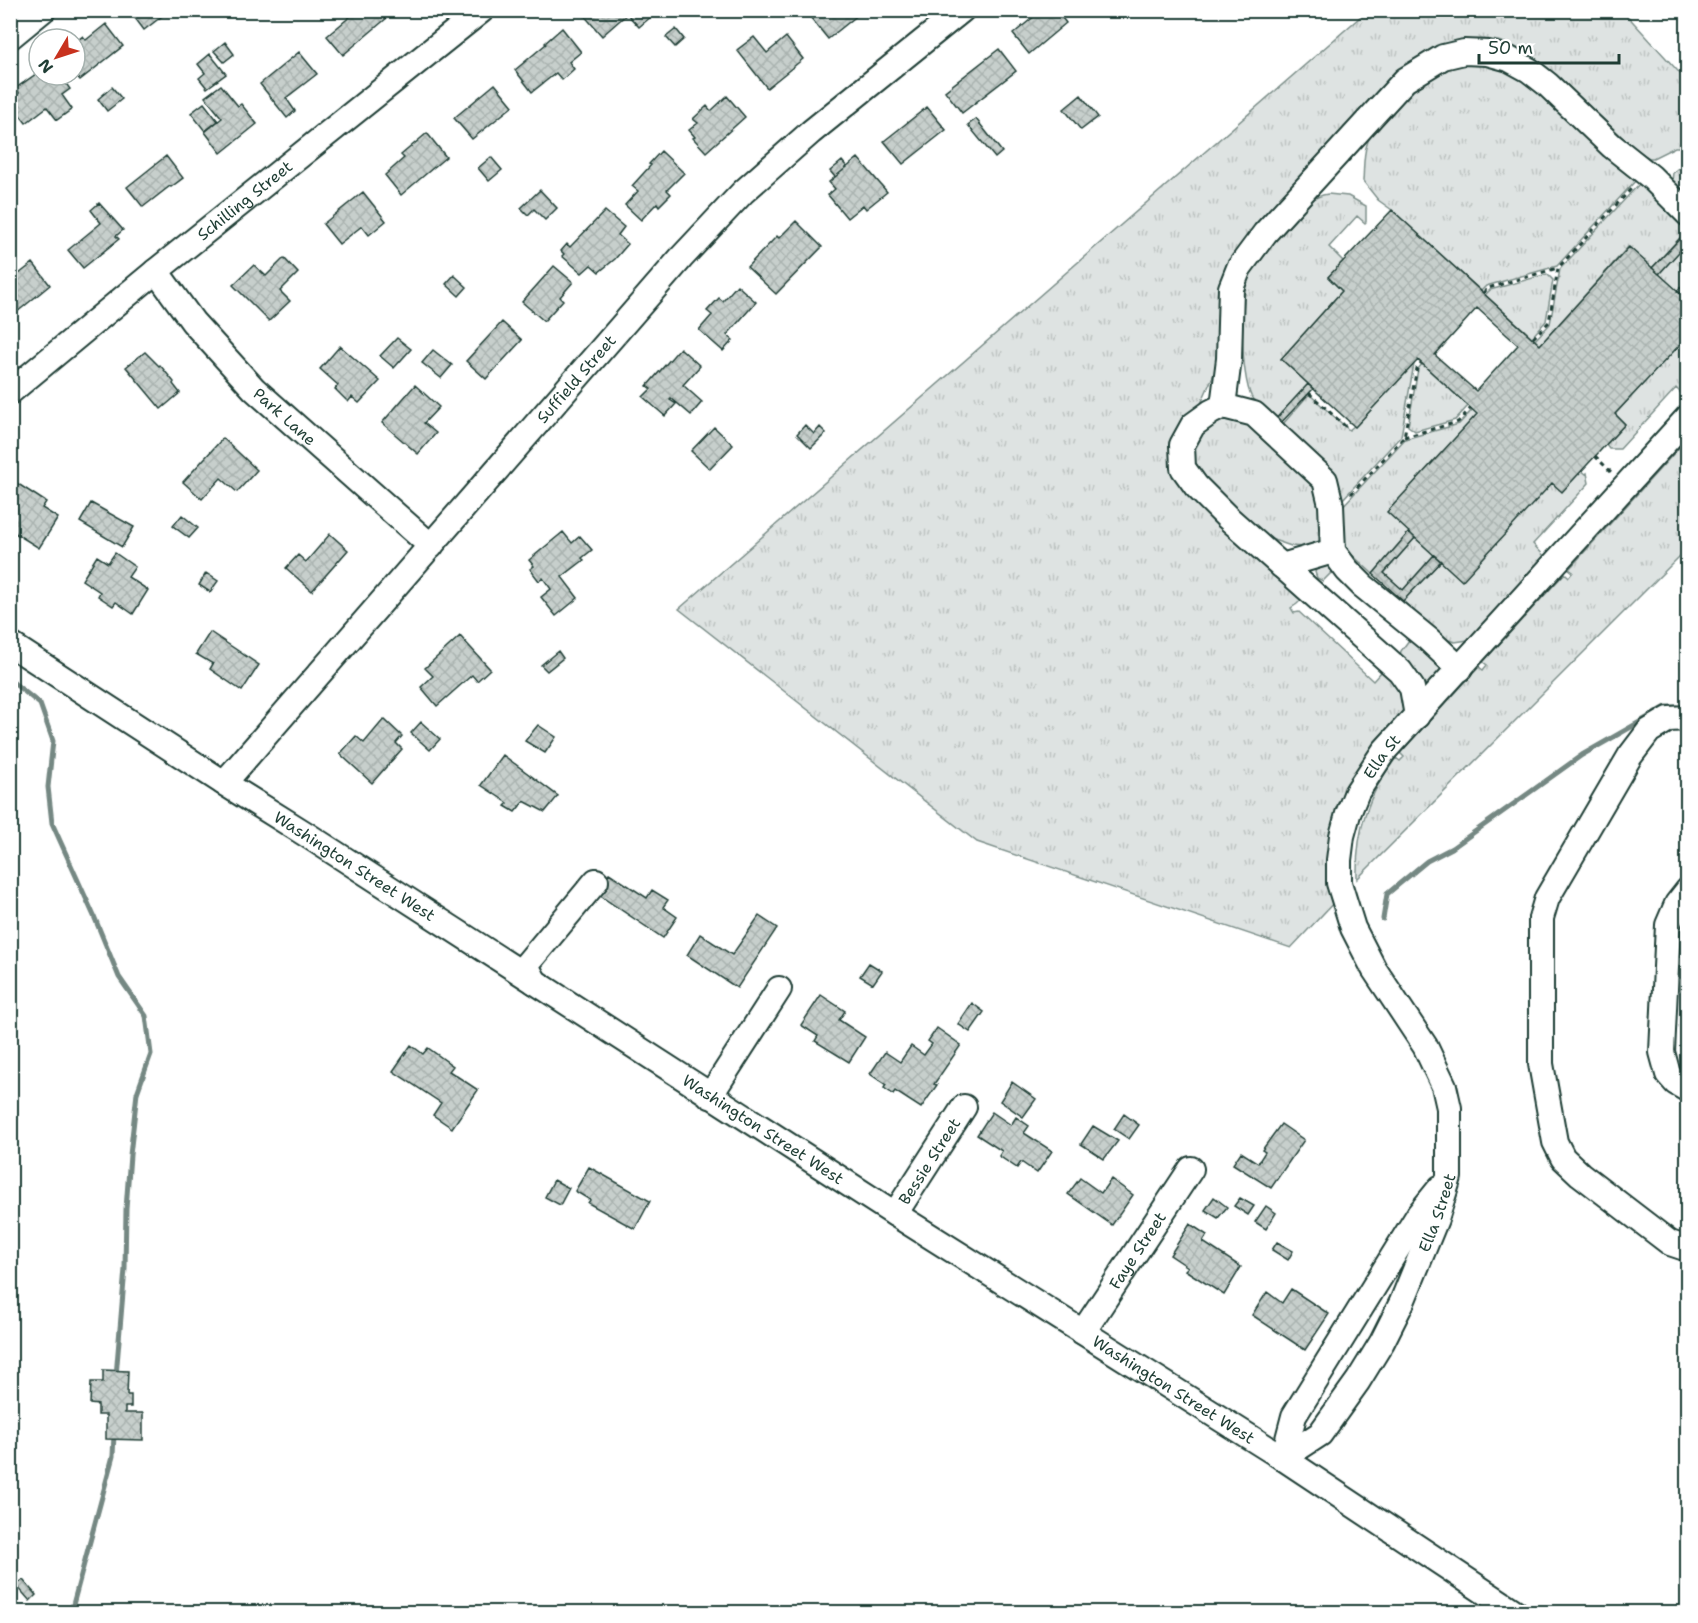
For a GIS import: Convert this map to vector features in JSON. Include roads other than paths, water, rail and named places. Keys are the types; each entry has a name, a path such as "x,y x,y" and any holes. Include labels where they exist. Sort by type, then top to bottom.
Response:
{"street":[{"name":"Schilling Street","path":"10,392 156,271 482,10"},
{"name":"Suffield Street","path":"224,783 681,258 743,192 811,132 962,10"},
{"path":"10,37 39,12"},
{"path":"1223,406 1229,359 1232,288 1239,268 1266,233 1406,80 1443,57 1464,52 1487,53 1509,59 1528,70 1547,84 1645,179 1688,214"},
{"name":"Park Lane","path":"156,271 193,322 254,389 431,546"},
{"path":"1417,716 1412,688 1400,671 1196,486 1183,468 1182,445 1193,425 1223,406 1254,414 1325,480 1331,505 1333,551 1347,570 1460,669"},
{"name":"Ella St","path":"1449,1177 1449,1107 1444,1086 1425,1046 1374,969 1353,928 1339,883 1342,836 1348,814 1356,792 1384,751 1688,417"},
{"path":"1282,566 1333,551"},
{"name":"Washington Street West","path":"10,644 710,1096 1282,1458 1515,1612"},
{"path":"1688,718 1669,719 1649,731 1630,756 1547,898 1541,918 1541,1064 1555,1142 1563,1158 1580,1174 1670,1243 1688,1247"},
{"path":"535,982 526,965 596,881"},
{"path":"1688,890 1677,904 1668,925 1662,1052 1668,1074 1676,1083 1688,1090"},
{"path":"710,1096 779,989"},
{"name":"Bessie Street","path":"895,1214 964,1107"},
{"name":"Faye Street","path":"1083,1332 1191,1169"},
{"name":"Ella Street","path":"1282,1458 1294,1416 1419,1214 1449,1177"},
{"name":"Ella Street","path":"1282,1458 1320,1434 1358,1381 1382,1342 1436,1219 1449,1177"},
{"path":"1362,1307 1392,1323"}],"waterway":[{"path":"10,680 40,704 53,741 48,787 52,823 119,977 146,1016 151,1054 137,1093 130,1155 125,1269 116,1376"},
{"path":"1383,919 1387,894 1427,861 1452,848 1582,755 1666,707 1677,707"},
{"path":"71,1612 113,1456 114,1434"}]}
